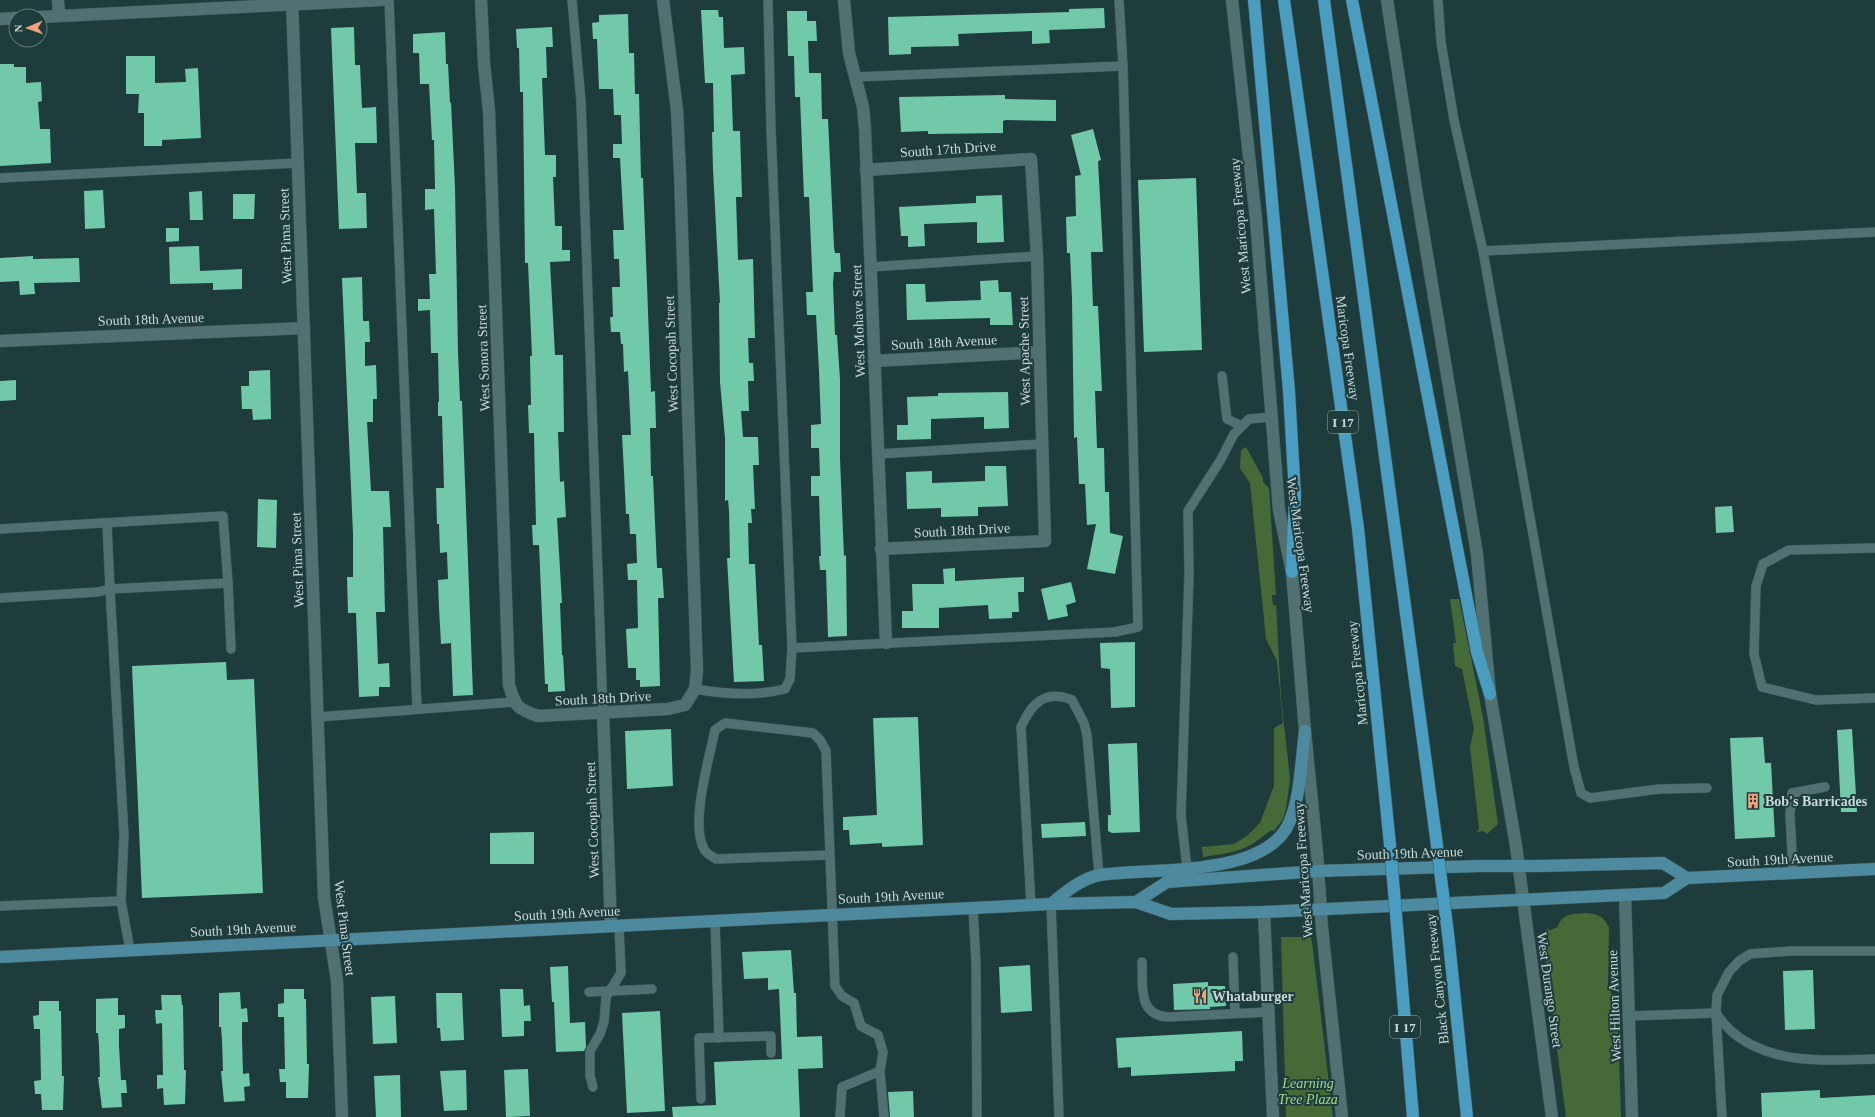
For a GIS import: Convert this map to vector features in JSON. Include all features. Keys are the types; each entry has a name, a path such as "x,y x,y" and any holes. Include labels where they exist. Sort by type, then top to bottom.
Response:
{"highway":[{"path":"1254,0 1289,391 1295,495 1292,572"},
{"name":"Maricopa Freeway","path":"1284,0 1358,528 1390,845 1413,1117"},
{"name":"Maricopa Freeway","path":"1324,0 1436,838"},
{"path":"1352,0 1456,543 1478,652 1490,694"},
{"name":"Black Canyon Freeway","path":"1436,838 1467,1117"}],"main road":[{"path":"1051,904 1071,888 1098,875 1187,868 1245,858 1277,840 1290,822 1294,806 1305,732"},
{"name":"South 19th Avenue","path":"1136,902 1166,882 1318,871 1480,866 1663,863 1687,878"},
{"name":"South 19th Avenue","path":"0,957 331,939 1051,904 1136,902 1171,914 1264,912 1523,900 1664,893 1687,878 1875,869"}],"street":[{"path":"58,0 58,16"},
{"path":"48,17 293,2 382,0"},
{"name":"West Sonora Street","path":"481,0 484,64 490,111 509,685 518,707"},
{"name":"West Cocopah Street","path":"663,0 677,110 697,664 695,689 685,704"},
{"name":"West Mohave Street","path":"844,0 849,54 863,107 886,643"},
{"name":"West Maricopa Freeway","path":"1232,0 1253,188 1279,510 1292,572 1321,909 1342,1117"},
{"path":"1387,0 1416,189 1477,554 1490,694 1519,866"},
{"name":"West Pima Street","path":"293,2 324,897 337,981 342,1117"},
{"name":"South 17th Drive","path":"866,170 1031,159"},
{"name":"West Apache Street","path":"1031,159 1037,256 1045,541"},
{"name":"South 18th Avenue","path":"0,341 304,328"},
{"name":"South 18th Avenue","path":"874,361 1039,352"},
{"name":"South 18th Drive","path":"881,549 1045,541"},
{"name":"South 18th Drive","path":"518,707 538,716 668,709 685,704"},
{"name":"West Cocopah Street","path":"603,713 615,926"},
{"name":"West Durango Street","path":"1519,866 1552,1117"},
{"name":"West Hilton Avenue","path":"1625,895 1632,1117"},
{"path":"1264,912 1272,1117"}],"lane":[{"path":"389,0 417,709"},
{"path":"572,0 580,102 603,713"},
{"path":"695,689 708,691 767,693 785,689 790,679 792,648 771,129 768,0"},
{"path":"792,648 1115,632 1138,627 1123,66 1119,0"},
{"path":"1438,0 1441,42 1454,120 1483,251 1574,767 1581,793 1590,798 1659,788 1707,788"},
{"path":"855,77 1123,66"},
{"path":"0,178 298,163"},
{"path":"1483,251 1875,232"},
{"path":"871,267 1037,256"},
{"path":"1222,376 1227,419 1242,426"},
{"path":"1187,868 1181,815 1189,575 1188,511 1220,461 1234,434 1250,419 1271,417"},
{"path":"878,454 1042,444"},
{"path":"0,529 107,524 223,516 231,649"},
{"path":"107,524 124,835 121,901 130,950"},
{"path":"1875,548 1789,550 1763,564 1756,586 1754,654 1762,687 1816,700 1875,698"},
{"path":"0,598 98,592 110,589 228,583"},
{"path":"1031,905 1021,727 1028,711 1038,700 1063,696 1072,700 1084,723 1087,735 1098,875"},
{"path":"318,717 417,709 518,707"},
{"path":"830,855 716,858 705,851 700,838 699,815 715,730 725,723 813,733 820,740 826,751 833,914 835,986 842,996 854,1003 861,1026 878,1035 883,1052 880,1071 884,1117"},
{"path":"1793,873 1790,814 1792,793 1825,788"},
{"path":"0,906 121,901"},
{"path":"1051,904 1059,1117"},
{"path":"973,908 976,964 977,1117"},
{"path":"715,921 719,1038"},
{"path":"593,1087 590,1076 590,1051 602,1028 606,997 621,973 615,926"},
{"path":"1722,1117 1716,1013 1717,995 1726,977 1740,961 1750,954 1792,951 1875,951"},
{"path":"1233,957 1235,1014"},
{"path":"1142,962 1143,999 1147,1008 1153,1014 1168,1017 1268,1012"},
{"path":"589,992 652,988"},
{"path":"1629,1016 1716,1013"},
{"path":"1716,1013 1729,1029 1741,1039 1787,1057 1829,1061 1875,1059"},
{"path":"701,1099 699,1038 771,1036 771,1053"},
{"path":"840,1117 842,1087 880,1071"}],"green space":[{"path":"1246,447 1263,478 1263,482 1269,488 1276,595 1272,595 1273,605 1276,605 1281,697 1290,779 1286,809 1283,819 1274,831 1271,830 1254,843 1239,850 1203,857 1202,847 1234,844 1247,836 1260,823 1274,786 1274,728 1283,723 1277,661 1266,639 1250,483 1240,468 1241,450"},
{"path":"1450,599 1459,599 1483,717 1498,824 1487,834 1483,831 1477,832 1479,829 1470,747 1474,729 1462,669 1455,666 1453,643 1456,643"},
{"path":"1585,913 1600,916 1609,928 1608,986 1610,987 1611,994 1617,994 1621,1117 1566,1117 1543,942 1547,929 1551,930 1558,927 1562,919 1569,915"},
{"name":"Learning Tree Plaza","path":"1281,937 1311,937 1333,1117 1286,1117"}],"building":[{"path":"1104,8 1105,28 1049,30 1050,43 1032,44 1032,31 958,34 959,46 911,47 911,54 889,55 888,17 1069,12 1069,9"},
{"path":"701,10 718,10 719,17 723,17 724,48 744,47 745,74 731,75 733,131 740,131 742,197 736,197 738,260 753,259 755,338 748,338 749,363 753,363 754,381 748,381 749,411 741,411 743,437 758,437 759,465 753,465 755,509 751,509 752,523 748,523 749,564 755,564 759,645 762,645 764,681 734,682 727,558 730,558 729,510 728,500 725,501 725,438 720,382 720,303 712,132 714,132 713,83 705,83"},
{"path":"787,11 807,11 807,21 816,21 817,41 808,41 809,73 821,73 822,119 828,119 834,247 835,253 840,253 841,272 834,272 833,283 835,335 837,335 840,379 840,459 844,556 846,555 847,636 828,637 826,570 820,570 819,556 821,556 819,496 811,496 811,476 820,476 819,448 811,448 811,425 821,424 819,371 816,315 807,315 806,292 813,292 809,197 804,197 800,97 795,97 794,56 788,56"},
{"path":"628,14 629,53 634,53 635,94 639,94 641,178 643,178 651,392 655,391 656,428 650,428 651,476 653,476 657,568 662,568 664,598 658,598 660,686 640,687 640,680 636,680 636,668 628,668 626,629 638,628 637,580 628,580 627,564 637,563 636,534 630,534 629,514 626,514 622,435 631,435 628,371 624,372 623,344 621,344 620,332 611,332 610,317 613,317 612,287 620,287 619,259 614,259 613,230 624,230 620,158 613,158 613,144 622,144 621,115 614,115 613,89 599,89 597,39 593,39 592,23 599,22 599,15"},
{"path":"354,27 355,65 360,65 362,108 376,107 377,143 355,143 357,193 366,193 367,228 339,229 331,28"},
{"path":"552,27 553,47 546,47 547,78 542,78 545,155 556,155 556,177 553,177 555,226 562,226 562,250 570,250 570,261 550,262 555,355 563,355 564,432 558,432 560,482 564,481 566,517 557,518 562,603 560,603 562,655 565,691 548,692 548,684 545,684 539,545 533,545 532,525 536,525 534,433 529,433 528,405 531,405 530,356 532,356 528,263 525,263 523,92 520,92 519,48 517,48 516,29"},
{"path":"445,32 446,64 448,64 450,103 451,102 455,188 458,352 460,401 462,401 473,695 453,696 451,643 441,644 439,608 438,580 448,579 447,552 440,553 439,524 437,524 436,488 444,488 442,416 438,416 438,353 431,353 430,310 418,311 418,299 430,299 429,274 436,274 434,209 425,210 425,189 435,189 434,140 432,140 429,84 420,84 419,53 413,53 413,34"},
{"path":"126,56 155,56 155,83 186,82 185,69 198,68 201,138 162,140 162,146 144,146 144,113 138,113 139,94 126,94"},
{"path":"0,64 14,64 14,67 26,67 26,83 41,82 42,101 38,102 40,129 50,129 51,163 0,166"},
{"path":"1005,95 1005,99 1056,100 1056,121 1006,120 1003,121 1003,133 928,134 928,131 901,132 899,97"},
{"path":"1093,129 1101,160 1098,161 1103,252 1091,252 1093,306 1098,306 1102,391 1095,391 1097,448 1104,448 1105,492 1109,492 1110,533 1123,536 1115,574 1087,569 1096,524 1087,525 1085,484 1079,484 1077,437 1074,438 1072,298 1070,253 1067,253 1066,217 1076,216 1075,176 1081,175 1071,135"},
{"path":"1196,178 1202,350 1144,352 1138,180"},
{"path":"103,190 105,228 85,229 84,191"},
{"path":"202,191 203,220 190,220 189,192"},
{"path":"233,194 255,194 254,219 233,219"},
{"path":"1002,195 1004,242 977,243 977,222 924,224 925,246 908,247 908,236 901,236 899,207 976,203 976,196"},
{"path":"166,228 179,228 179,241 166,242"},
{"path":"199,246 200,271 242,269 242,289 213,290 213,283 170,284 169,247"},
{"path":"33,256 33,259 79,258 80,282 34,283 35,294 20,295 19,281 0,282 0,258"},
{"path":"362,277 363,321 369,321 370,342 365,342 365,366 376,365 377,399 373,399 373,422 367,422 371,491 389,491 391,527 383,527 385,612 376,612 378,664 389,663 390,687 379,687 379,696 359,697 356,613 348,613 347,577 353,577 353,534 342,278"},
{"path":"998,280 999,292 1011,292 1013,325 990,325 990,318 907,320 906,284 925,284 926,302 981,300 980,281"},
{"path":"270,370 271,419 253,420 252,409 242,409 241,386 249,386 249,371"},
{"path":"16,380 16,400 0,401 0,381"},
{"path":"1008,392 1009,428 984,429 984,417 931,419 931,439 897,440 897,425 908,425 907,397 938,396 938,393"},
{"path":"985,466 1006,466 1008,506 978,507 978,516 941,517 941,508 907,509 906,472 932,471 932,483 985,481"},
{"path":"258,499 277,500 276,548 257,547"},
{"path":"1732,506 1734,532 1716,533 1715,507"},
{"path":"955,568 955,581 1024,577 1024,592 1018,592 1019,612 1012,612 1012,618 989,619 988,605 939,608 939,628 902,628 902,611 913,611 912,584 944,584 943,569"},
{"path":"1071,582 1076,602 1066,605 1068,616 1048,620 1041,589"},
{"path":"1135,642 1135,707 1111,708 1110,669 1101,668 1100,643"},
{"path":"226,662 227,680 254,679 263,893 142,898 132,666"},
{"path":"918,717 923,845 882,847 882,843 850,845 849,830 843,830 843,817 877,815 873,718"},
{"path":"671,729 673,786 627,789 625,731"},
{"path":"1852,729 1857,812 1841,812 1837,730"},
{"name":"Bob's Barricades","path":"1763,737 1765,763 1771,763 1775,837 1735,839 1730,738"},
{"path":"1137,743 1140,832 1112,833 1108,831 1108,815 1111,815 1108,744"},
{"path":"1085,822 1086,836 1042,838 1041,824"},
{"path":"534,832 534,864 490,864 490,833"},
{"path":"791,950 794,993 796,993 797,1037 822,1036 823,1068 798,1069 800,1117 673,1117 672,1107 716,1105 714,1062 782,1059 779,989 768,990 768,978 744,979 742,952"},
{"path":"1030,965 1032,1011 1001,1013 999,967"},
{"path":"568,966 570,1023 585,1022 586,1047 584,1051 556,1052 554,1002 552,1002 550,967"},
{"path":"1813,970 1815,1029 1785,1030 1783,971"},
{"name":"Whataburger","path":"1208,982 1208,986 1225,986 1226,1006 1210,1007 1210,1009 1174,1010 1173,984"},
{"path":"284,989 304,989 304,999 306,999 307,1064 309,1064 308,1098 286,1098 286,1082 280,1082 279,1069 285,1069 284,1017 278,1017 278,1004 284,1003"},
{"path":"500,989 523,989 524,1006 530,1005 531,1021 524,1021 524,1036 502,1037"},
{"path":"240,992 241,1009 247,1008 248,1022 242,1022 243,1074 249,1073 250,1086 244,1087 245,1101 224,1102 221,1071 223,1071 221,1027 219,1027 219,993"},
{"path":"436,993 462,993 464,1040 441,1041 440,1028 437,1028"},
{"path":"161,995 181,995 183,1005 184,1070 186,1070 185,1104 164,1105 163,1088 157,1089 157,1075 163,1075 162,1023 156,1024 155,1010 162,1010"},
{"path":"395,996 397,1043 373,1044 371,997"},
{"path":"118,998 118,1015 125,1015 125,1028 119,1029 119,1046 121,1080 126,1080 127,1093 121,1093 122,1107 102,1108 98,1077 100,1077 98,1033 96,1033 96,999"},
{"path":"39,1001 59,1001 59,1011 61,1011 62,1076 64,1076 63,1110 42,1110 41,1094 35,1094 34,1081 41,1080 40,1029 34,1029 33,1016 39,1015"},
{"path":"660,1011 665,1111 627,1113 622,1013"},
{"path":"1242,1031 1243,1061 1235,1061 1235,1071 1131,1076 1131,1067 1118,1068 1116,1038"},
{"path":"528,1069 530,1116 506,1117 504,1070"},
{"path":"466,1070 467,1110 444,1111 440,1071"},
{"path":"400,1075 401,1117 376,1117 374,1076"},
{"path":"1820,1090 1820,1098 1875,1095 1875,1117 1762,1117 1761,1093"},
{"path":"913,1091 914,1117 890,1117 888,1092"}],"place":[{"name":"Bob's Barricades","path":"1753,801"},
{"name":"Whataburger","path":"1200,996"}]}
